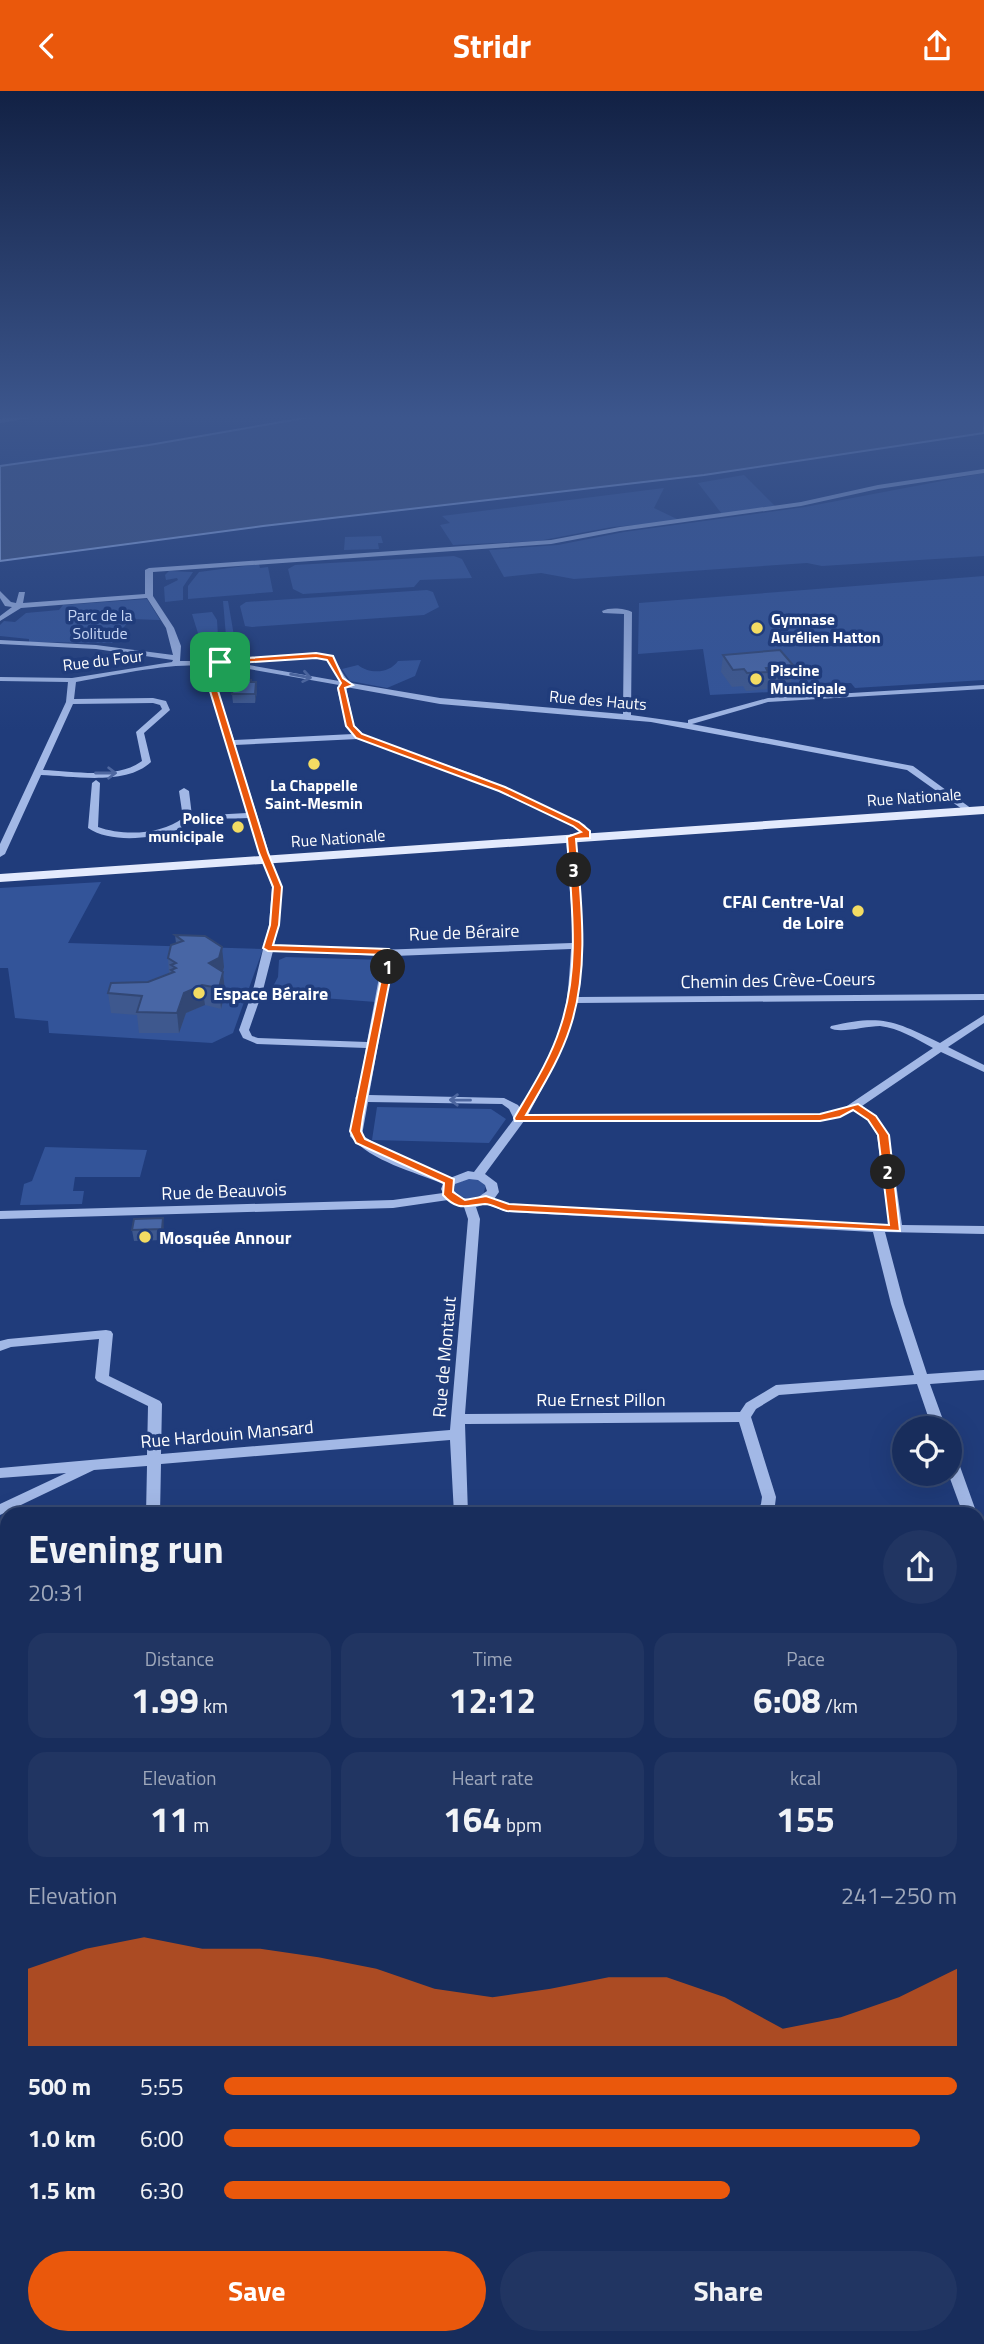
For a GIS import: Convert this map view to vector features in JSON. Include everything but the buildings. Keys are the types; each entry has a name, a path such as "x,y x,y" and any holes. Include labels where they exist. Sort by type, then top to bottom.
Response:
{"main road":[{"name":"Rue Nationale","path":"0,875 984,810"}],"street":[{"path":"0,642 96,647 177,661 177,646 160,609 149,596 149,570 561,540 685,520"},
{"path":"0,593 8,604 19,606 149,596"},
{"path":"0,619 19,606 22,594"},
{"path":"606,611 628,612 627,716"},
{"path":"359,736 350,726 341,688 346,684 337,674 330,658 321,656 236,660 209,667 265,857 277,887 274,925 258,990 244,1030 248,1038 267,1042 372,1045"},
{"name":"Rue du Four","path":"0,679 72,680 177,661 202,663 209,667"},
{"name":"Rue des Hauts","path":"209,667 243,666 440,702 627,716 680,723 910,768 969,811"},
{"path":"324,680 337,674"},
{"path":"0,854 71,702 72,680"},
{"path":"680,723 706,719 768,700 984,687"},
{"path":"38,772 115,773 139,769 147,762 140,732 166,710 163,703 153,700 71,702"},
{"path":"232,743 359,736 502,789 582,827 587,836"},
{"path":"96,783 93,828 104,834 173,831 188,819 253,815"},
{"path":"184,791 188,819"},
{"path":"477,1176 516,1126 551,1063 565,1028 572,1000 578,932 571,837"},
{"name":"Rue de Béraire","path":"268,948 389,952 577,946"},
{"path":"389,952 355,1131 360,1141 450,1182"},
{"name":"Chemin des Crève-Coeurs","path":"572,1000 984,997"},
{"path":"519,1118 836,1115 854,1106 984,1019"},
{"path":"835,1028 883,1022 898,1026 984,1069"},
{"path":"361,1098 504,1101 514,1107 519,1118"},
{"path":"854,1106 872,1118 883,1135 895,1229"},
{"path":"461,1176 477,1176 487,1179 493,1187 491,1196 486,1200 469,1204 449,1196 447,1189 450,1182 461,1176"},
{"name":"Rue de Beauvois","path":"0,1215 394,1204 449,1196"},
{"path":"486,1200 507,1208 895,1229 984,1230"},
{"name":"Rue de Montaut","path":"461,1507 458,1426 474,1219 469,1204"},
{"path":"878,1228 903,1327 936,1416"},
{"path":"0,1347 8,1343 106,1334 102,1378 155,1404 153,1507"},
{"path":"767,1507 769,1496 744,1417 751,1406 776,1390 984,1375"},
{"name":"Rue Ernest Pillon","path":"458,1426 744,1417"},
{"name":"Rue Hardouin Mansard","path":"0,1473 458,1426"},
{"path":"6,1507 95,1465"},
{"path":"960,1486 968,1507"}],"green space":[{"path":"447,520 681,521 612,527 538,541 453,545 440,525 450,523"},
{"path":"710,520 984,520 984,556 822,566 807,563 574,579 541,573 504,577 489,550 558,545 624,532"},
{"path":"381,536 383,543 378,543 379,549 344,550 345,537"},
{"path":"454,556 462,559 472,578 420,580 414,587 303,594 293,589 288,569 295,565"},
{"path":"259,564 260,568 268,567 273,592 188,599 188,586 199,572"},
{"path":"169,571 193,572 183,587 183,600 165,602 164,587 178,580 166,580 165,575"},
{"path":"984,576 984,680 855,688 851,683 812,684 811,690 710,695 703,649 638,654 639,603"},
{"path":"427,590 433,592 439,607 424,615 252,627 245,626 240,606 246,602"},
{"name":"Parc de la Solitude","path":"147,599 160,620 130,619 112,643 29,642 29,639 0,636 0,625 4,621 15,622 26,613 59,610 63,605"},
{"path":"223,601 228,601 237,653 206,659 192,614 212,612 217,620 218,636 226,636"},
{"path":"421,660 415,676 387,688 350,681 342,669 358,665 379,671 390,668 398,661"},
{"path":"101,882 68,943 263,949 233,1033 212,1043 49,1033 48,1021 15,1018 8,968 0,968 0,888"},
{"path":"286,957 384,960 376,1002 269,994 278,977 279,960"},
{"path":"377,1107 491,1109 506,1119 489,1143 372,1140"},
{"path":"45,1147 147,1150 140,1177 75,1177 73,1191 84,1191 82,1204 20,1205 24,1184 32,1181"},
{"path":"469,1178 486,1185 483,1195 468,1199 455,1194 455,1184"}],"shaded area":[{"path":"0,520 314,520 263,526 0,561"}],"place":[{"name":"Gymnase Aurélien Hatton","path":"757,628"},
{"name":"Piscine Municipale","path":"756,679"},
{"name":"La Chappelle Saint-Mesmin","path":"314,764"},
{"name":"Police municipale","path":"238,827"},
{"name":"CFAI Centre-Val de Loire","path":"858,911"},
{"name":"Espace Béraire","path":"199,993"},
{"name":"Mosquée Annour","path":"145,1237"}],"route":[{"path":"326,656 330,658 340,680 349,685 344,684 341,688 350,726 363,739 476,778 576,824 585,831 587,836 571,837 578,932 572,1000 565,1028 551,1063 519,1118 820,1117 836,1115 854,1106 872,1118 883,1135 895,1229 507,1208 486,1200 463,1203 449,1196 447,1189 450,1182 360,1141 355,1131 390,954 268,948 274,925 277,887 211,681 209,667 220,662 326,656"}]}
